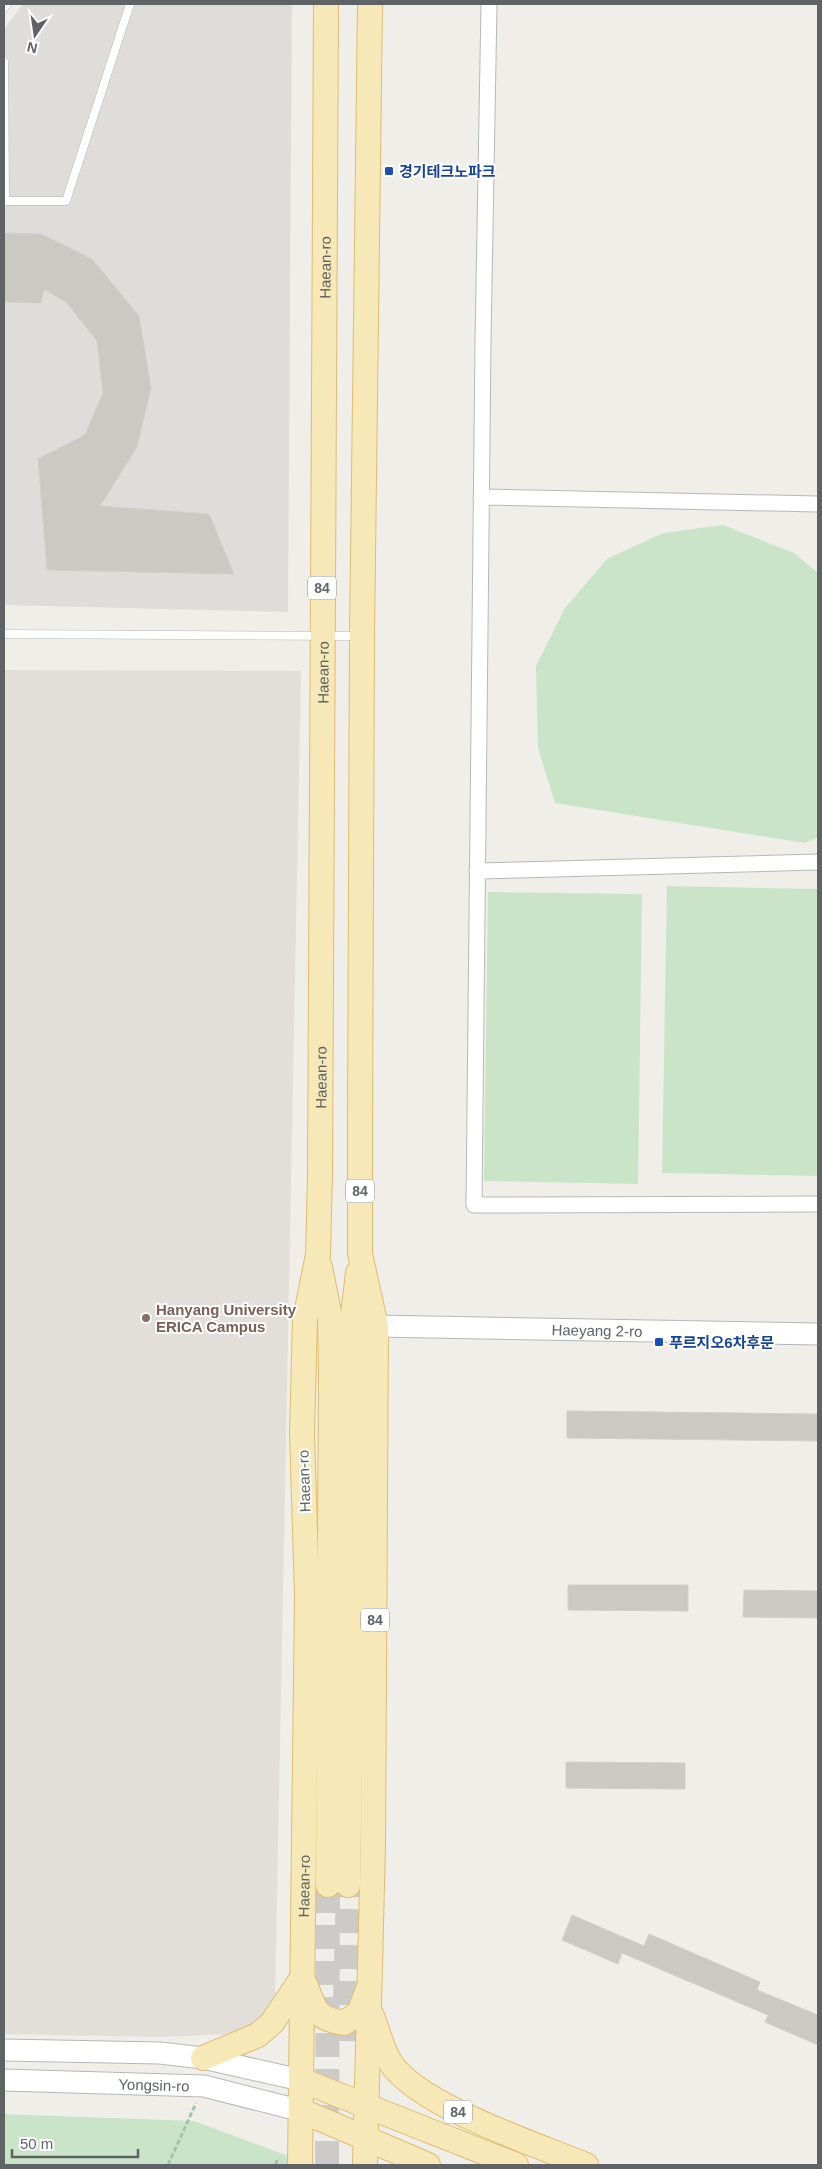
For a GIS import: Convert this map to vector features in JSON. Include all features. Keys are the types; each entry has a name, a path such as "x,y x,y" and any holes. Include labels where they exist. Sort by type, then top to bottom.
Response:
{"main road":[{"name":"Haean-ro","path":"301,2080 307,1596 302,1414 305,1319 318,1255 326,4"},
{"name":"84","path":"370,4 362,636 360,1254 376,1326 373,1845 365,2106 516,2165"},
{"path":"318,1255 330,1317 332,1373 338,1885 354,1573 352,1324 360,1254"},
{"name":"Haeyang 2-ro","path":"376,1326 818,1334"},
{"path":"302,1978 317,2013 324,2019 344,2023 359,2013 369,1988"},
{"path":"202,2058 258,2035 272,2023 302,1978"},
{"name":"84","path":"369,1988 371,2013 390,2062 407,2082 454,2110 586,2165"},
{"name":"Yongsin-ro","path":"4,2050 160,2053 202,2058 301,2080"},
{"name":"Yongsin-ro","path":"4,2080 204,2086 302,2112"},
{"name":"84","path":"301,2080 302,2112"},
{"path":"301,2080 365,2106 365,2165"},
{"path":"300,2165 302,2112 428,2165"}],"street":[{"path":"490,4 481,497 474,1205 818,1204"},
{"path":"481,497 818,504"},
{"path":"477,871 818,862"}],"lane":[{"path":"4,8 7,4"},
{"path":"4,62 5,201 66,201 130,4"},
{"path":"4,634 362,636"}],"path":[{"path":"168,2165 204,2086"},
{"path":"276,2165 277,2158"}],"shaded area":[{"path":"23,4 292,4 288,612 4,605 4,29"},
{"name":"Hanyang University ERICA Campus","path":"4,670 301,671 275,2001 266,2015 254,2026 236,2034 160,2037 4,2034"}],"green space":[{"path":"723,525 794,553 817,572 818,837 805,843 555,803 538,748 536,666 565,608 607,559 663,533"},
{"path":"667,886 818,889 818,1176 662,1173"},
{"path":"488,892 642,894 638,1184 484,1181"},
{"path":"4,2114 194,2121 312,2165 4,2165"}],"building":[{"path":"4,233 41,234 92,259 139,316 151,388 137,447 100,506 209,514 234,574 47,570 38,459 85,435 103,393 97,341 67,303 44,289 41,303 4,302"},
{"path":"567,1411 818,1414 818,1441 567,1438"},
{"path":"568,1585 688,1585 688,1611 568,1610"},
{"path":"744,1590 818,1591 818,1618 743,1617"},
{"path":"566,1762 685,1763 685,1789 566,1788"},
{"path":"572,1915 644,1946 649,1934 760,1982 757,1990 818,2015 818,2045 765,2022 768,2015 622,1953 618,1964 562,1940"}],"tunnel":[{"path":"327,2165 328,1885"},
{"path":"344,2041 348,1885"}],"place":[{"name":"경기테크노파크","path":"389,171"},
{"name":"Hanyang University ERICA Campus","path":"146,1318"},
{"name":"푸르지오6차후문","path":"659,1342"}]}
